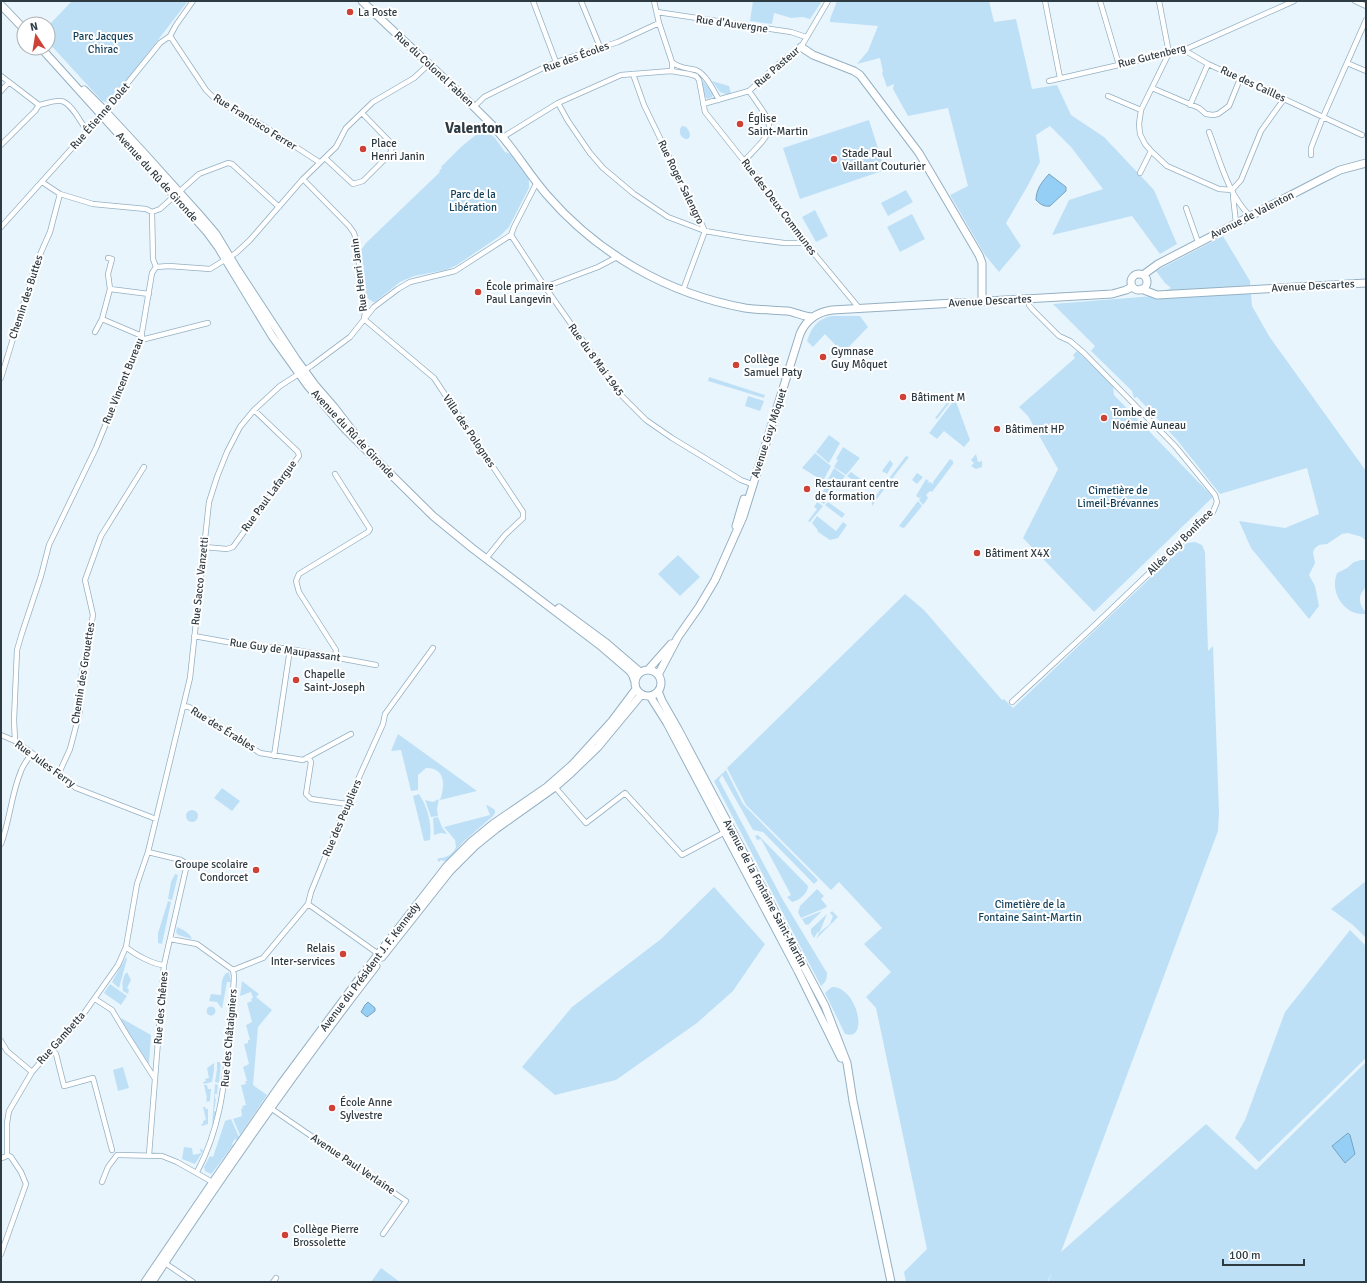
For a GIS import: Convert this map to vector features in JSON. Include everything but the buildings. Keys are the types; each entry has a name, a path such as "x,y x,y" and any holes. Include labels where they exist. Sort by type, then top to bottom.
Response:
{"main road":[{"path":"3,1 17,16"},
{"name":"Rue du Colonel Fabien","path":"362,1 474,107 503,137 547,195 574,223 617,257 646,274 682,290 727,304 752,309 792,312 808,320"},
{"path":"1,5 16,21"},
{"path":"801,47 813,55 854,71 860,75 919,153 979,255 982,263 982,301"},
{"name":"Avenue du Rû de Gironde","path":"49,56 216,234 227,258 270,322 301,372 345,429 433,516 472,548 602,647 630,671 637,689"},
{"name":"Avenue du Rû de Gironde","path":"53,56 84,89 103,113"},
{"name":"Avenue de Valenton","path":"1143,275 1158,264 1198,242 1340,170 1366,163"},
{"path":"1136,274 1143,275 1146,279 1144,287 1136,289 1132,287 1132,277 1136,274"},
{"name":"Avenue Descartes","path":"1144,287 1157,295 1181,294 1187,292 1366,283"},
{"name":"Avenue Descartes","path":"808,320 826,311 1112,294 1132,287"},
{"name":"Avenue Guy Môquet","path":"733,540 738,517 797,333 800,326 808,320"},
{"name":"Avenue Guy Môquet","path":"658,675 678,637 699,607 725,561 743,517 799,339 808,320"},
{"name":"Avenue du Rû de Gironde","path":"301,372 368,448 436,513 488,556 605,642 640,672"},
{"name":"Avenue Guy Môquet","path":"648,670 678,637"},
{"path":"648,670 658,675 661,681 658,691 650,696 637,689 638,675 640,672 648,670"},
{"name":"Avenue du Président J. F. Kennedy","path":"145,1282 359,979 381,956 450,871 475,846 496,829 555,787 598,747 637,689"},
{"name":"Avenue du Président J. F. Kennedy","path":"381,956 391,937 447,866 471,842 493,824 547,786 572,765 612,721 637,689"},
{"name":"Avenue de la Fontaine Saint-Martin","path":"658,691 728,830"},
{"name":"Avenue de la Fontaine Saint-Martin","path":"650,696 667,722 728,830 825,1006 845,1056 891,1282"},
{"name":"Avenue de la Fontaine Saint-Martin","path":"742,856 839,1053 853,1101"},
{"path":"798,972 810,991 814,993 817,992"},
{"name":"Avenue du Président J. F. Kennedy","path":"152,1282 215,1184"}],"street":[{"name":"Rue Étienne Dolet","path":"1,227 129,84 160,43 170,36 176,24 193,1"},
{"path":"533,1 556,62"},
{"path":"581,1 600,47"},
{"path":"503,137 558,103 621,75 671,71 672,62 659,23 654,1"},
{"name":"Rue Pasteur","path":"703,104 749,92 783,60 801,47 828,1"},
{"path":"1045,1 1060,78"},
{"path":"1100,1 1118,65"},
{"path":"1159,1 1169,53 1141,110 1139,130 1145,144 1167,166 1219,189 1232,190"},
{"name":"Rue Gutenberg","path":"1049,81 1184,50 1294,1"},
{"path":"1355,1 1366,6"},
{"name":"Rue d'Auvergne","path":"656,12 791,32 806,38"},
{"path":"1311,155 1311,148 1323,117 1366,20"},
{"name":"Rue des Écoles","path":"474,107 484,97 556,62 618,42 659,23"},
{"name":"Rue Francisco Ferrer","path":"170,36 206,90 217,101 256,121 319,162"},
{"name":"Rue des Cailles","path":"1184,50 1208,64 1362,135"},
{"path":"672,62 678,66 698,71 710,84 719,100"},
{"path":"1347,63 1366,71"},
{"path":"152,212 153,259 156,267 169,266 210,269 250,240 303,178 336,147 346,128 373,102 414,78 429,64"},
{"path":"1190,105 1208,64"},
{"name":"Rue des Deux Communes","path":"671,71 689,74 698,78 705,112 744,161 778,210 859,308"},
{"name":"Rue Roger Salengro","path":"633,74 644,105 705,231 682,290"},
{"path":"1,76 39,105"},
{"path":"1152,88 1199,108 1206,114 1213,115 1218,114 1229,106 1240,79"},
{"path":"1,91 8,82"},
{"path":"744,161 764,141 770,124 765,113 749,92"},
{"path":"1108,96 1141,110"},
{"path":"1236,223 1232,190 1241,180 1262,131 1284,99"},
{"path":"1,145 35,111 39,105 60,101 65,102 71,108 87,131"},
{"path":"558,103 568,121 590,153 603,168 618,182 668,217 705,231 771,242 801,243 803,241"},
{"path":"325,158 353,184 363,181 390,154 392,143 362,113"},
{"path":"1209,132 1232,190 1240,206 1250,216"},
{"path":"1140,173 1151,151"},
{"path":"42,182 60,194 93,204 146,209 152,212 160,209 176,193 199,174 228,163 232,164 279,207"},
{"name":"Rue Henri Janin","path":"303,178 354,233 365,312 364,319"},
{"path":"511,235 537,182"},
{"name":"Chemin des Buttes","path":"1,378 34,266 50,232 60,194"},
{"path":"1186,208 1198,242"},
{"name":"Rue Sacco Vanzetti","path":"156,819 190,678 209,502 227,452 240,427 254,410 280,386 350,337 374,307 398,289 410,282 455,271 511,235"},
{"name":"Rue du 8 Mai 1945","path":"511,235 545,287 621,396 646,420 672,438 741,480 749,483"},
{"path":"545,287 598,267 617,257"},
{"path":"95,332 102,319 110,289 108,274 112,259 108,258"},
{"name":"Rue Vincent Bureau","path":"15,742 14,720 17,657 22,633 41,576 49,545 96,448 142,337 152,273 156,267"},
{"path":"110,289 149,294"},
{"name":"Allée Guy Boniface","path":"1012,702 1213,512 1217,502 1215,495 1175,446 1084,353 1070,341 1059,336 1033,310 1029,305 1029,299"},
{"path":"102,319 145,339 208,323"},
{"name":"Villa des Polognes","path":"364,319 434,378 523,512 523,518 505,535 488,556"},
{"name":"Rue Paul Lafargue","path":"204,546 227,549 233,547 299,456 298,452 254,410"},
{"name":"Chemin des Grouettes","path":"58,773 70,749 80,711 81,678 93,615 85,580 101,536 144,467"},
{"path":"335,474 370,529 368,532 299,574 296,581 299,592 336,650 336,657"},
{"name":"Rue Guy de Maupassant","path":"194,636 255,647 273,646 376,665"},
{"name":"Rue des Peupliers","path":"233,970 263,958 308,904 311,892 347,804 382,724 384,714 433,648"},
{"path":"274,756 290,649"},
{"name":"Rue des Érables","path":"184,706 189,707 260,753 274,756 303,760 351,734"},
{"name":"Rue Jules Ferry","path":"1,736 15,742 32,753 76,788 156,819"},
{"path":"1,844 6,832 14,792 21,770 32,753"},
{"path":"308,757 311,762 306,794 311,799 347,804"},
{"path":"555,787 586,823 625,793 682,855 728,830"},
{"name":"Rue Gambetta","path":"7,1155 7,1123 9,1111 32,1072 75,1026 95,999 118,965 126,947 137,884 148,852 156,819"},
{"name":"Rue des Chênes","path":"148,852 181,860 187,864 164,965 149,1155"},
{"path":"308,904 381,956"},
{"path":"170,939 197,944 233,970"},
{"path":"126,947 151,961 164,965"},
{"name":"Rue des Châtaigniers","path":"197,1172 206,1154 221,1107 225,1084 233,995 233,970"},
{"path":"95,999 112,1010 155,1079"},
{"path":"1,1041 7,1051 32,1072"},
{"path":"52,1049 56,1054 64,1086 93,1078 112,1150"},
{"name":"Avenue Paul Verlaine","path":"268,1107 406,1201 383,1234"},
{"path":"1,1158 7,1155 11,1157 21,1172 26,1184 1,1254"},
{"path":"102,1182 108,1167 117,1155 149,1155 162,1156 177,1162 197,1172 215,1184"},
{"path":"164,1263 193,1282"}],"green space":[{"name":"Parc Jacques Chirac","path":"72,1 188,1 111,101 106,102 102,101 56,51 56,18"},
{"path":"753,1 822,1 810,19 803,17 791,18 774,13 772,24 750,21"},
{"path":"837,1 989,1 994,22 1016,19 1032,89 1057,85 1071,115 1104,137 1154,190 1177,244 1160,254 1132,216 1052,235 1069,200 1103,189 1071,147 1050,126 1036,135 1040,162 1006,223 1021,246 999,272 985,255 950,195 968,186 948,108 908,116 893,89 894,84 887,87 882,73 880,58 857,64 868,51 878,26 830,22"},
{"path":"696,73 712,91 712,97 708,99 705,97 701,80"},
{"path":"712,81 729,86 731,93 728,95 720,92"},
{"name":"Stade Paul Vaillant Couturier","path":"869,120 885,170 800,199 783,148"},
{"path":"682,126 687,128 689,131 690,136 688,139 684,138 681,134 680,129"},
{"name":"Parc de la Libération","path":"484,128 495,138 505,152 511,154 529,179 529,188 509,227 500,236 457,265 446,270 414,276 400,282 373,302 366,297 361,250 366,243 440,172 441,167 461,147"},
{"path":"906,190 913,202 888,216 881,203"},
{"path":"815,210 828,236 816,242 802,217"},
{"path":"912,214 925,239 900,252 887,227"},
{"path":"1223,236 1250,281 1252,306 1269,336 1366,471 1366,541 1362,537 1348,533 1342,534 1327,544 1319,545 1315,548 1313,552 1315,563 1309,575 1315,586 1319,606 1309,619 1251,548 1239,521 1285,528 1319,514 1307,468 1220,494 1177,440 1137,397 1134,398 1132,391 1091,351 1095,346 1053,304 1153,296 1171,288 1156,271"},
{"path":"832,316 860,316 868,327 843,353 825,334 813,347 807,341 816,324 822,319"},
{"name":"Cimetière de Limeil-Brévannes","path":"1077,351 1113,385 1114,395 1213,497 1094,612 1023,538 1058,469 1028,416 1019,407 1075,358 1073,355"},
{"path":"709,377 765,395 764,398 708,381"},
{"path":"953,395 954,397 937,419 935,418"},
{"path":"748,396 764,401 760,411 745,406"},
{"path":"955,399 970,440 964,447 944,431 937,439 929,433"},
{"path":"829,435 840,443 829,463 816,452"},
{"path":"843,447 860,458 846,475 834,467 838,460 836,459"},
{"path":"815,453 831,466 823,481 802,468"},
{"path":"976,454 978,462 982,461 982,467 976,469 971,466 974,463 971,460"},
{"path":"906,456 909,457 892,479 890,477"},
{"path":"950,459 953,461 953,464 932,492 930,491 926,495 928,498 923,505 919,500 921,497 919,498 916,496 926,479 929,481 927,483 930,482 933,484"},
{"path":"890,460 893,464 887,474 882,471"},
{"path":"834,468 845,476 837,488 827,481"},
{"path":"851,472 869,485 865,489 847,476"},
{"path":"917,473 923,477 917,484 912,480"},
{"path":"888,479 890,481 872,506 872,501"},
{"path":"827,484 835,490 824,504 818,500"},
{"path":"918,501 922,506 905,527 903,528 899,526"},
{"path":"817,502 823,506 810,522 808,521 817,509 814,507"},
{"path":"828,502 845,514 842,518 825,505"},
{"path":"817,516 836,531 843,522 847,525 838,538 830,540 818,532 812,523"},
{"name":"Cimetière de la Fontaine Saint-Martin","path":"1195,542 1202,545 1205,552 1208,651 1213,646 1219,812 1218,831 1061,1252 1206,1124 1256,1170 1366,1062 1366,1282 1048,1282 1052,1273 1047,1282 906,1282 904,1272 927,1249 876,1008 866,997 891,972 864,944 882,928 839,882 831,890 746,805 727,768 905,594 924,610 1002,700 1004,699 1013,708 1187,543"},
{"path":"678,555 700,577 680,596 658,574"},
{"path":"1366,560 1366,586 1360,598 1366,614 1358,614 1345,607 1337,595 1335,588 1337,573 1347,568 1354,562"},
{"path":"398,734 477,791 440,800 443,789 441,774 433,769 426,768 418,775 418,790 411,791 401,750 391,751"},
{"path":"726,770 743,804 818,880 814,884 763,832 753,830 722,775 719,780 783,900 827,973 826,980 821,986 714,781"},
{"path":"222,788 240,801 232,811 214,798"},
{"path":"419,794 429,816 430,840 424,841 413,796"},
{"path":"439,799 437,809 438,816 431,817 425,800 433,802"},
{"path":"486,805 495,810 493,816 463,842 448,860 441,860 439,862 437,860 439,858 449,855 456,847 455,840 444,827 490,815"},
{"path":"192,810 196,812 198,816 196,820 192,822 188,820 186,816 188,812"},
{"path":"438,817 447,834 441,833 434,835 433,818"},
{"path":"758,835 808,886 805,894 797,900 792,902 787,897 791,895 761,839 757,840 755,836"},
{"path":"175,874 178,875 172,900 168,899 171,882"},
{"path":"1366,881 1366,938 1353,925 1331,909"},
{"path":"714,887 765,944 733,991 697,1023 616,1080 555,1095 522,1067 572,1007 661,939"},
{"path":"817,889 824,896 821,899 827,906 801,918 798,912 800,906"},
{"path":"168,901 171,902 162,944 158,943 158,933"},
{"path":"822,911 808,925 805,924 802,919"},
{"path":"832,911 838,917 816,939 819,933 830,924 833,916 830,913"},
{"path":"827,914 820,931 814,938 811,933 811,929"},
{"path":"177,927 188,933 192,939 178,935 176,932"},
{"path":"1350,930 1366,946 1366,1058 1259,1162 1235,1138 1245,1120 1285,1012"},
{"path":"126,957 127,959 119,988 112,982"},
{"path":"127,972 131,980 127,988 129,990 128,994 123,991 122,986 123,978"},
{"path":"229,972 231,982 227,982 222,1009 217,1002 209,1001 211,994 221,995 223,978"},
{"path":"242,981 259,994 256,997 272,1010 258,1027 253,1085 267,1095 240,1135 233,1119 242,1116 242,1106 246,1105 241,1085 246,1084 245,1081 247,1081 243,1067 249,1064 244,1044 248,1043 248,1040 250,1040 246,1025 252,1022 247,1003 252,1001 251,999 253,998 251,992 240,996"},
{"path":"110,984 127,996 121,1005 104,993"},
{"path":"832,987 841,989 848,995 854,1004 858,1022 857,1030 853,1034 845,1034 825,993"},
{"path":"211,1006 216,1011 211,1016 206,1011"},
{"path":"121,1018 151,1035 149,1064 122,1023"},
{"path":"217,1062 221,1062 219,1083 215,1082"},
{"path":"214,1063 212,1082 204,1084 203,1082 206,1081 205,1079 209,1078 207,1068"},
{"path":"123,1067 129,1088 118,1091 113,1070"},
{"path":"215,1084 218,1085 217,1094 215,1094 216,1099 214,1111 218,1112 217,1114 216,1113 212,1125"},
{"path":"204,1085 207,1085 208,1089 211,1089 210,1101 207,1102 207,1098"},
{"path":"203,1107 208,1109 208,1124 202,1126 201,1124 203,1124 203,1121 206,1120"},
{"path":"231,1119 239,1137 237,1140 235,1139 232,1144 233,1145 211,1174 205,1171 204,1167 210,1156 213,1157 225,1121"},
{"path":"184,1147 192,1148 193,1155 201,1153 200,1149 202,1149 203,1151 195,1164 182,1159"},
{"path":"381,1268 400,1282 371,1282"}],"shaded area":[{"path":"1049,174 1066,187 1066,191 1050,206 1046,206 1042,205 1036,200 1036,196 1038,189"},
{"path":"368,1002 375,1008 375,1011 367,1017 361,1012"},
{"path":"1348,1133 1350,1135 1355,1154 1345,1163 1332,1146"}],"place":[{"name":"La Poste","path":"350,12"},
{"name":"Église Saint-Martin","path":"740,124"},
{"name":"Place Henri Janin","path":"363,149"},
{"name":"Stade Paul Vaillant Couturier","path":"834,159"},
{"name":"École primaire Paul Langevin","path":"478,292"},
{"name":"Gymnase Guy Môquet","path":"823,357"},
{"name":"Collège Samuel Paty","path":"736,365"},
{"name":"Bâtiment M","path":"903,397"},
{"name":"Tombe de Noémie Auneau","path":"1104,418"},
{"name":"Bâtiment HP","path":"997,429"},
{"name":"Restaurant centre de formation","path":"807,489"},
{"name":"Bâtiment X4X","path":"977,553"},
{"name":"Chapelle Saint-Joseph","path":"296,680"},
{"name":"Groupe scolaire Condorcet","path":"256,870"},
{"name":"Relais Inter-services","path":"343,954"},
{"name":"École Anne Sylvestre","path":"332,1108"},
{"name":"Collège Pierre Brossolette","path":"285,1235"}],"district":[{"name":"Valenton","path":"474,128"}]}
